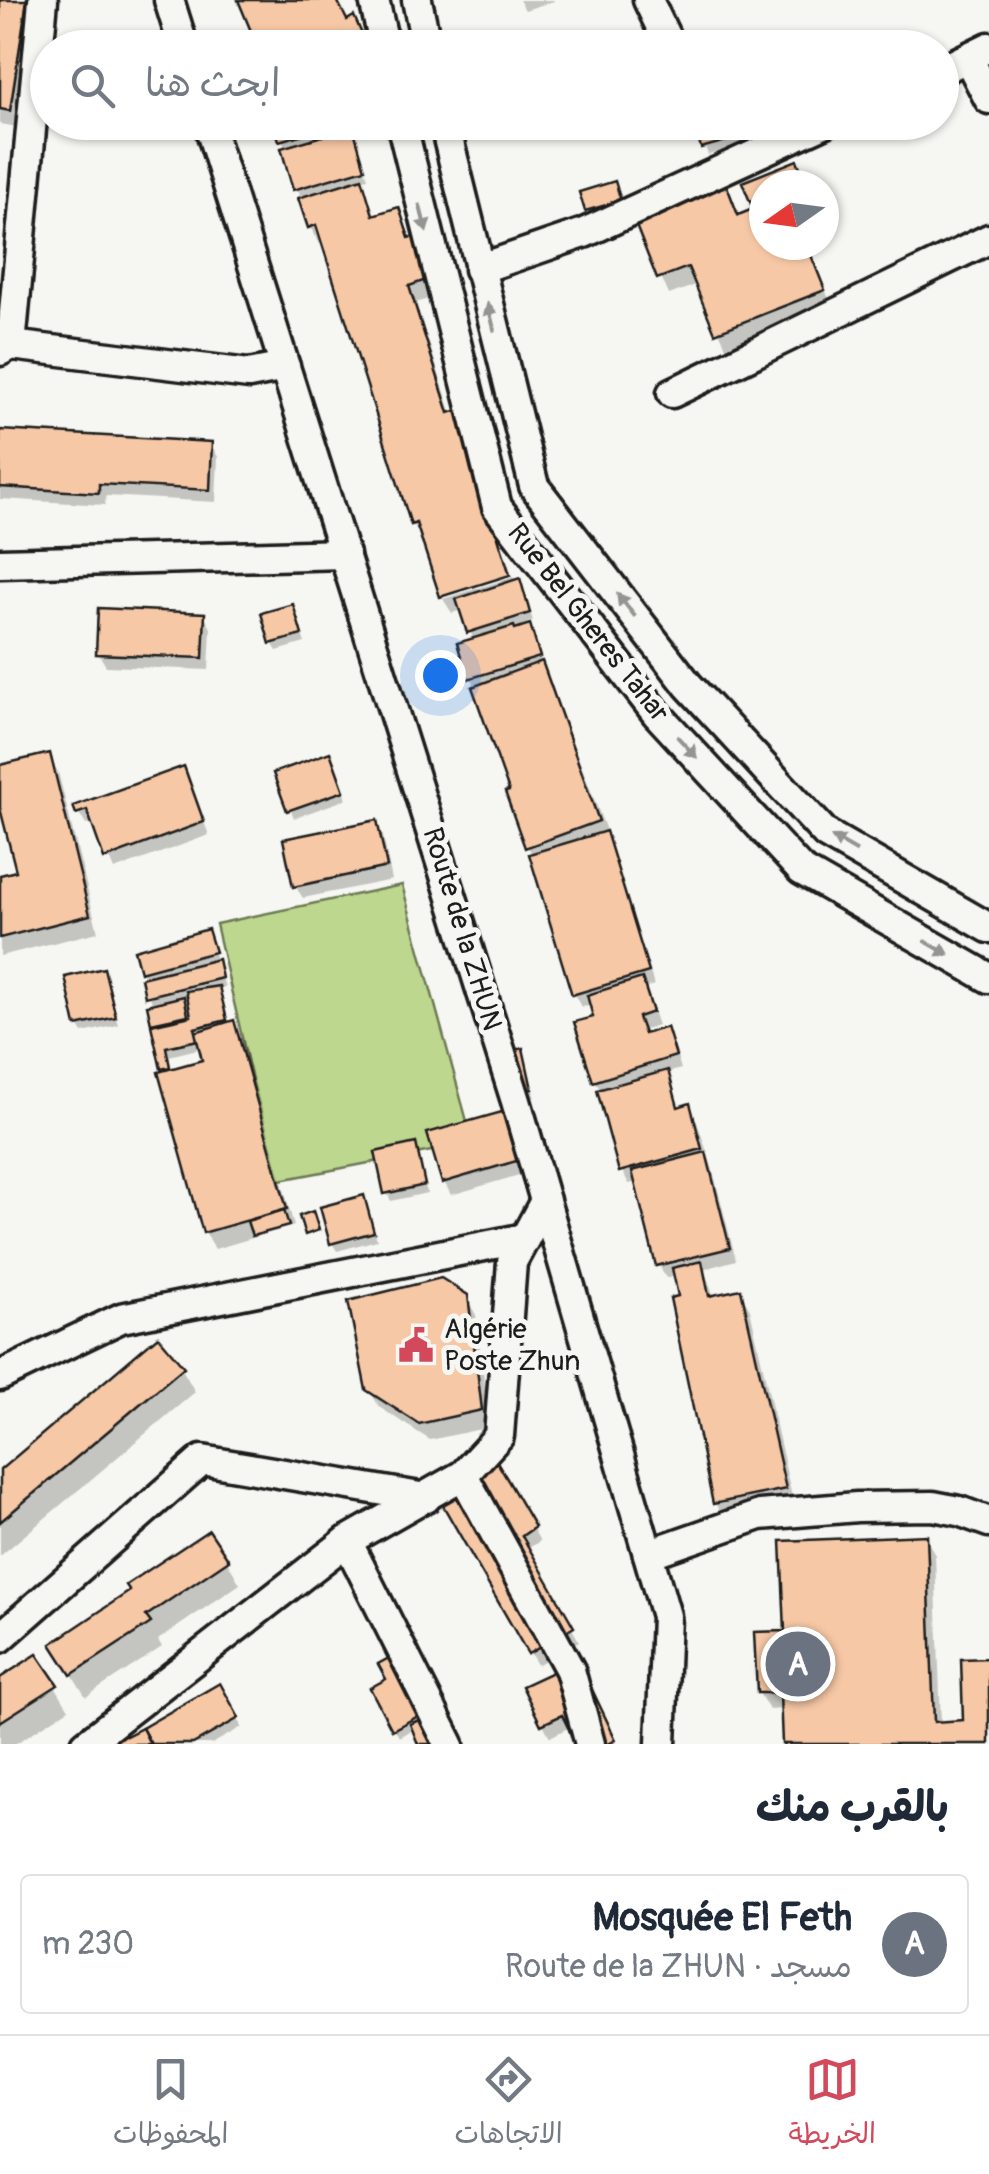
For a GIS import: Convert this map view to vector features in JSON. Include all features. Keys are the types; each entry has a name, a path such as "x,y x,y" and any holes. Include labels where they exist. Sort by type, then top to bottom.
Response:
{"street":[{"path":"40,30 43,0"},
{"path":"169,0 178,30"},
{"path":"374,0 381,30"},
{"path":"417,0 423,30"},
{"path":"648,0 662,30"},
{"path":"978,52 989,99"},
{"path":"30,122 6,348 250,374 285,367"},
{"name":"Route de la ZHUN","path":"214,140 545,1201 666,1616 661,1744"},
{"name":"Rue Bel Gheres Tahar","path":"405,140 496,506 657,714 801,870 989,978"},
{"name":"Rue Bel Gheres Tahar","path":"448,140 534,486 676,670 826,834 989,928"},
{"path":"479,268 584,233 787,140"},
{"path":"672,393 989,239"},
{"path":"0,563 345,554"},
{"path":"86,1744 346,1541 463,1475 499,1436 512,1262 545,1201"},
{"path":"0,1376 121,1318 525,1238"},
{"path":"0,1638 202,1460 426,1498"},
{"path":"463,1475 570,1670 590,1744"},
{"path":"648,1554 760,1516 857,1507 933,1506 989,1522"},
{"path":"346,1541 448,1744"}],"green space":[{"path":"402,885 473,1143 275,1181 216,924"}],"building":[{"path":"0,0 27,0 10,111 0,109"},
{"path":"238,0 337,0 347,20 354,16 360,30 250,30"},
{"path":"308,140 357,140 365,169 293,190 281,148"},
{"path":"699,140 730,140 701,148"},
{"path":"797,160 801,170 772,170"},
{"path":"362,178 373,215 399,207 409,238 419,235 432,278 409,286 449,413 458,410 510,575 440,597 416,523 411,525 316,225 308,228 298,198"},
{"path":"749,179 749,199 742,182"},
{"path":"615,181 621,201 585,211 579,192"},
{"path":"725,181 738,215 749,211 749,260 813,260 825,290 715,333 688,267 657,279 633,218"},
{"path":"0,430 212,442 210,490 99,484 99,493 0,487"},
{"path":"520,578 530,613 467,633 456,599"},
{"path":"293,604 302,635 270,644 261,613"},
{"path":"98,608 205,613 203,658 96,654"},
{"path":"530,624 540,657 468,679 457,643"},
{"path":"542,661 599,821 525,848 472,687"},
{"path":"330,752 344,791 287,811 273,773"},
{"path":"50,753 90,915 0,938 0,875 16,871 0,808 0,765"},
{"path":"184,766 204,822 104,859 87,810 76,814 73,806"},
{"path":"377,820 387,867 293,887 283,839"},
{"path":"606,831 649,972 572,995 529,854"},
{"path":"208,929 215,952 140,972 134,950"},
{"path":"218,959 222,978 145,997 141,978"},
{"path":"104,968 116,1017 76,1026 65,977"},
{"path":"642,978 653,1012 638,1017 644,1034 667,1027 676,1056 593,1082 574,1022 593,1017 587,995"},
{"path":"219,986 227,1020 195,1028 198,1040 166,1047 170,1067 161,1069 151,1025 191,1016 186,991"},
{"path":"184,996 188,1015 151,1023 147,1005"},
{"path":"234,1020 287,1209 203,1233 158,1072 202,1060 195,1032"},
{"path":"523,1048 532,1089 513,1093 516,1110 503,1112 492,1054"},
{"path":"668,1070 678,1107 690,1103 702,1149 619,1172 597,1090"},
{"path":"516,1108 530,1157 442,1183 427,1133"},
{"path":"416,1143 425,1185 384,1194 375,1152"},
{"path":"706,1152 730,1248 656,1266 632,1171"},
{"path":"364,1195 374,1232 330,1244 320,1207"},
{"path":"284,1210 289,1226 252,1236 247,1221"},
{"path":"313,1211 319,1230 305,1235 299,1216"},
{"path":"702,1261 709,1296 741,1289 786,1489 713,1504 670,1298 678,1296 672,1268"},
{"name":"Algérie Poste Zhun","path":"441,1278 468,1295 482,1410 419,1424 366,1390 348,1301"},
{"path":"158,1336 184,1367 0,1522 0,1470"},
{"path":"492,1453 535,1527 522,1536 574,1627 528,1654 433,1488"},
{"path":"209,1530 229,1560 146,1616 151,1623 71,1675 51,1644 130,1591 126,1585"},
{"path":"927,1535 934,1722 963,1720 961,1659 989,1658 989,1744 782,1744 780,1693 757,1693 754,1632 785,1631 781,1541"},
{"path":"409,1647 439,1705 392,1730 370,1688 386,1679 378,1664"},
{"path":"37,1654 58,1685 0,1722 0,1678"},
{"path":"578,1660 616,1740 608,1744 576,1744 562,1715 541,1725 522,1686"},
{"path":"220,1683 239,1718 193,1744 151,1744 142,1728"},
{"path":"435,1713 448,1744 418,1744 410,1724"},
{"path":"117,1716 126,1736 142,1728 150,1744 93,1744"}],"place":[{"name":"Algérie Poste Zhun","path":"416,1345"},
{"name":"Mosquée El Feth","path":"798,1664"}]}
